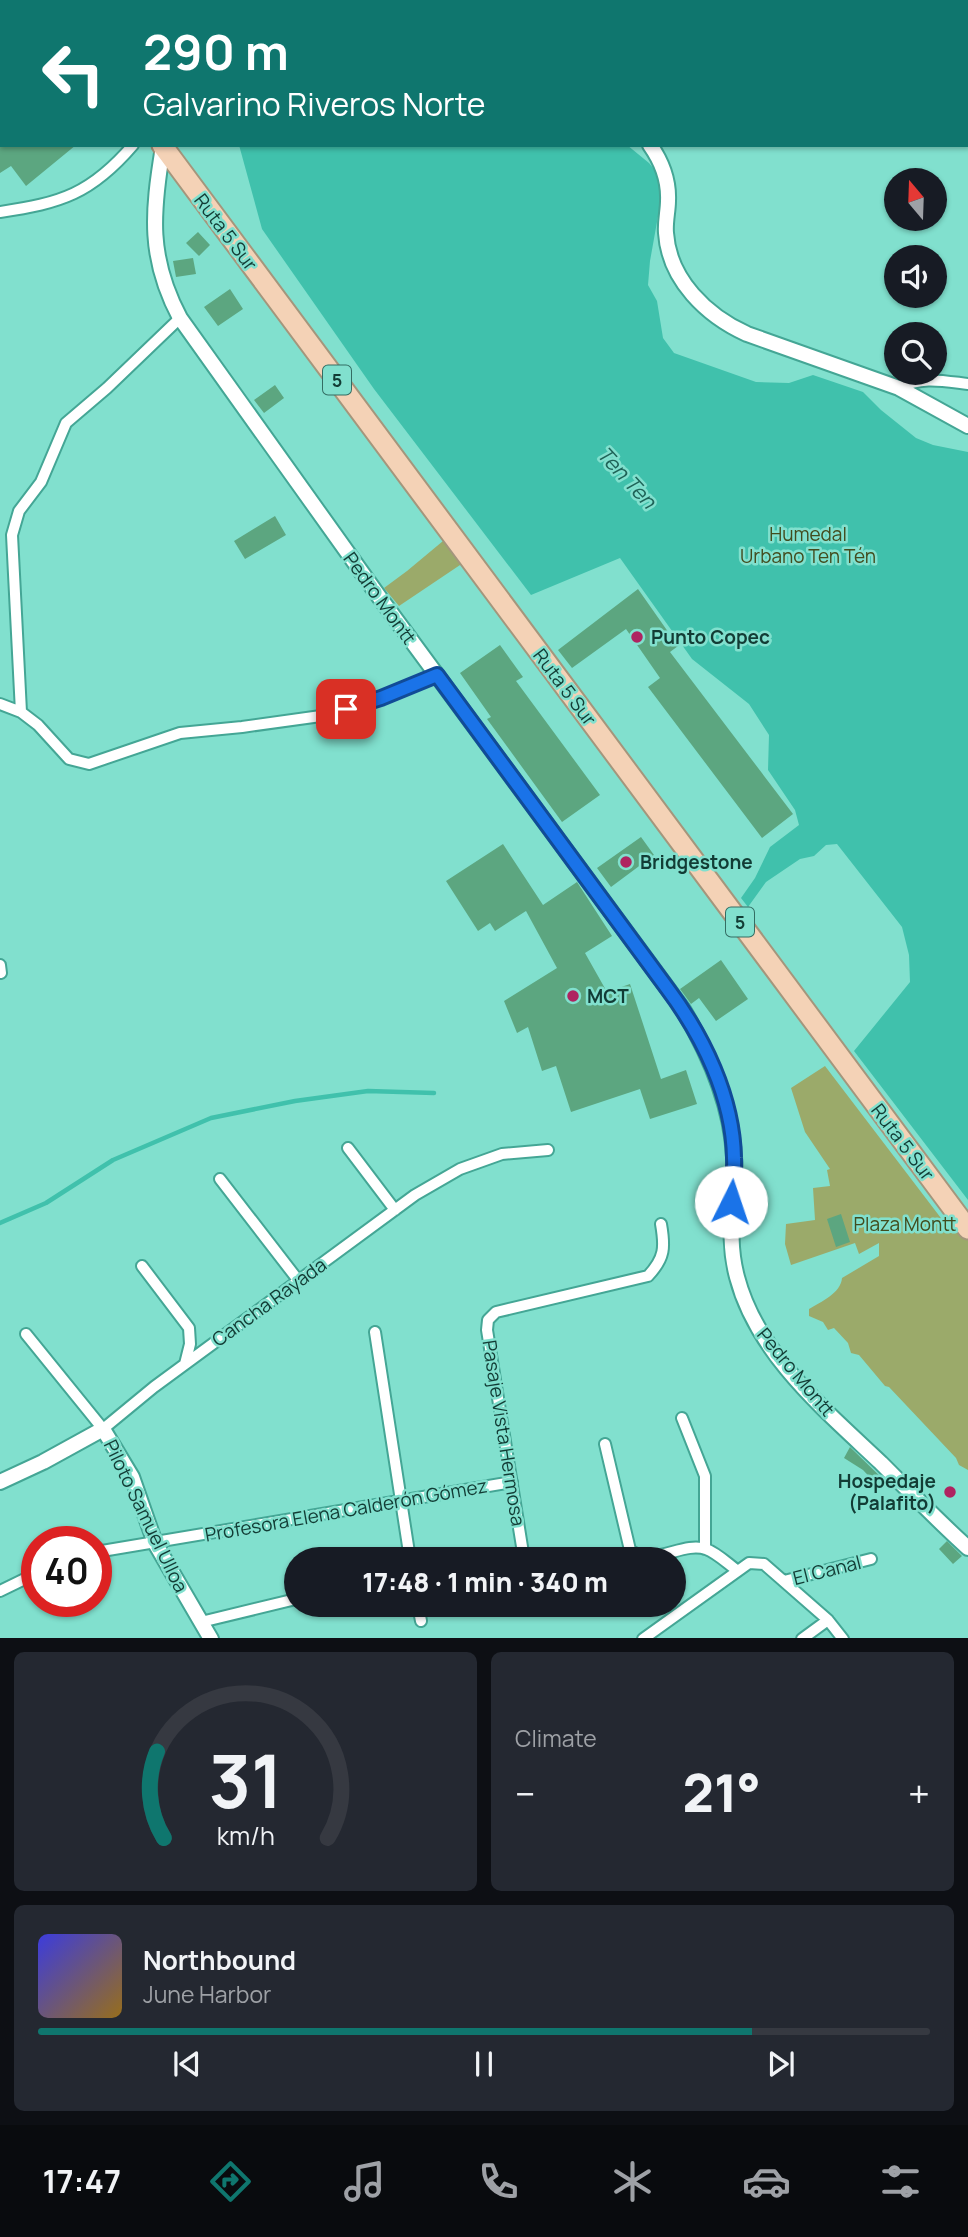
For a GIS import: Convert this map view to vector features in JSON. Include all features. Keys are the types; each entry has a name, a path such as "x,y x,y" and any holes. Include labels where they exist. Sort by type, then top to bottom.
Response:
{"highway":[{"name":"Ruta 5 Sur","path":"163,147 968,1229"}],"street":[{"path":"0,212 45,205 75,194 105,175 131,147"},
{"name":"Pedro Montt","path":"162,147 155,213 156,250 164,286 180,318 380,598 682,1007 706,1050 722,1093 732,1136 732,1258 742,1294 757,1327 781,1360 816,1399 968,1548"},
{"path":"651,147 665,174 668,200 666,233 673,262 687,288 707,310 747,334 899,388 968,426"},
{"path":"21,712 12,535 19,511 41,482 66,423 180,318"},
{"path":"899,388 926,379 968,384"},
{"path":"0,705 21,712 38,725 69,759 89,764 180,733 328,715 381,698 437,675"},
{"path":"348,1148 395,1210"},
{"name":"Cancha Rayada","path":"0,1482 103,1429 298,1280 395,1210 460,1169 502,1154 548,1150"},
{"path":"220,1180 298,1280"},
{"name":"Pasaje Vista Hermosa","path":"522,1547 487,1330 488,1320 496,1312 648,1276 662,1256 664,1243 661,1224"},
{"path":"142,1266 189,1328 190,1344 185,1364"},
{"path":"375,1332 408,1547"},
{"path":"26,1335 103,1429"},
{"path":"682,1418 705,1476 705,1549"},
{"name":"Piloto Samuel Ulloa","path":"103,1429 132,1477 155,1542 210,1638"},
{"path":"606,1444 630,1550 637,1556 646,1557 705,1549 738,1571"},
{"name":"Profesora Elena Calderón Gómez","path":"112,1549 512,1482"},
{"name":"El Canal","path":"783,1581 871,1559"},
{"path":"644,1638 749,1563 764,1564 828,1620 842,1638"},
{"path":"0,1591 21,1581"},
{"path":"201,1622 284,1602"},
{"path":"420,1617 421,1621"},
{"path":"803,1638 828,1620"}],"green space":[{"path":"449,536 466,561 399,606 384,588"},
{"name":"Plaza Montt","path":"825,1066 947,1226 968,1212 968,1470 959,1465 956,1458 889,1387 885,1386 859,1355 851,1353 848,1343 834,1328 828,1330 823,1322 809,1316 809,1309 834,1293 842,1278 879,1256 879,1243 859,1254 855,1243 791,1265 785,1244 786,1224 815,1220 813,1188 830,1186 827,1170 830,1169 805,1132 791,1088"}],"water":[{"name":"Humedal Urbano Ten Tén","path":"240,147 629,147 659,175 662,194 648,285 657,301 663,338 674,353 756,382 789,383 813,375 863,392 916,438 933,445 968,452 968,1200 854,1051 910,982 909,955 902,927 837,844 826,845 814,856 800,859 766,882 748,907 741,898 755,878 770,847 799,825 795,810 768,770 769,735 749,704 692,659 620,558 531,595 374,389 262,229"}],"building":[{"path":"0,147 74,147 26,186 11,166 0,173"},
{"path":"198,232 210,245 199,256 186,243"},
{"path":"193,258 196,274 176,277 173,261"},
{"path":"230,289 243,309 218,326 204,307"},
{"path":"275,385 284,398 264,413 254,400"},
{"path":"275,516 286,535 245,559 234,541"},
{"path":"638,589 678,646 670,652 793,814 762,838 648,687 660,678 626,629 572,668 558,650"},
{"path":"500,645 523,677 516,681 600,795 562,822 487,719 491,717 460,673"},
{"name":"Bridgestone","path":"641,837 654,855 611,887 597,868"},
{"name":"MCT","path":"503,844 543,905 577,882 612,936 585,953 607,992 630,984 661,1079 686,1070 697,1104 650,1119 640,1089 571,1112 556,1066 542,1071 528,1027 517,1033 504,1001 557,968 526,911 495,931 490,923 478,931 446,881"},
{"path":"721,960 748,999 716,1021 699,998 691,1004 680,989"},
{"path":"841,1214 850,1242 836,1247 827,1219"},
{"path":"850,1447 887,1483 881,1489 863,1470 844,1458"},
{"path":"947,1541 962,1556 953,1564 939,1549"}],"waterway":[{"path":"0,1223 46,1203 113,1160 211,1118 295,1101 368,1091 434,1093"}],"place":[{"name":"Punto Copec","path":"637,637"},
{"name":"Bridgestone","path":"626,862"},
{"name":"MCT","path":"573,996"},
{"name":"Hospedaje (Palafito)","path":"950,1492"}],"route":[{"path":"346,709 437,675 682,1007 694,1028 715,1073 732,1136 734,1158 731,1202"}],"water label":[{"name":"Ten Ten","path":"627,477"}]}
